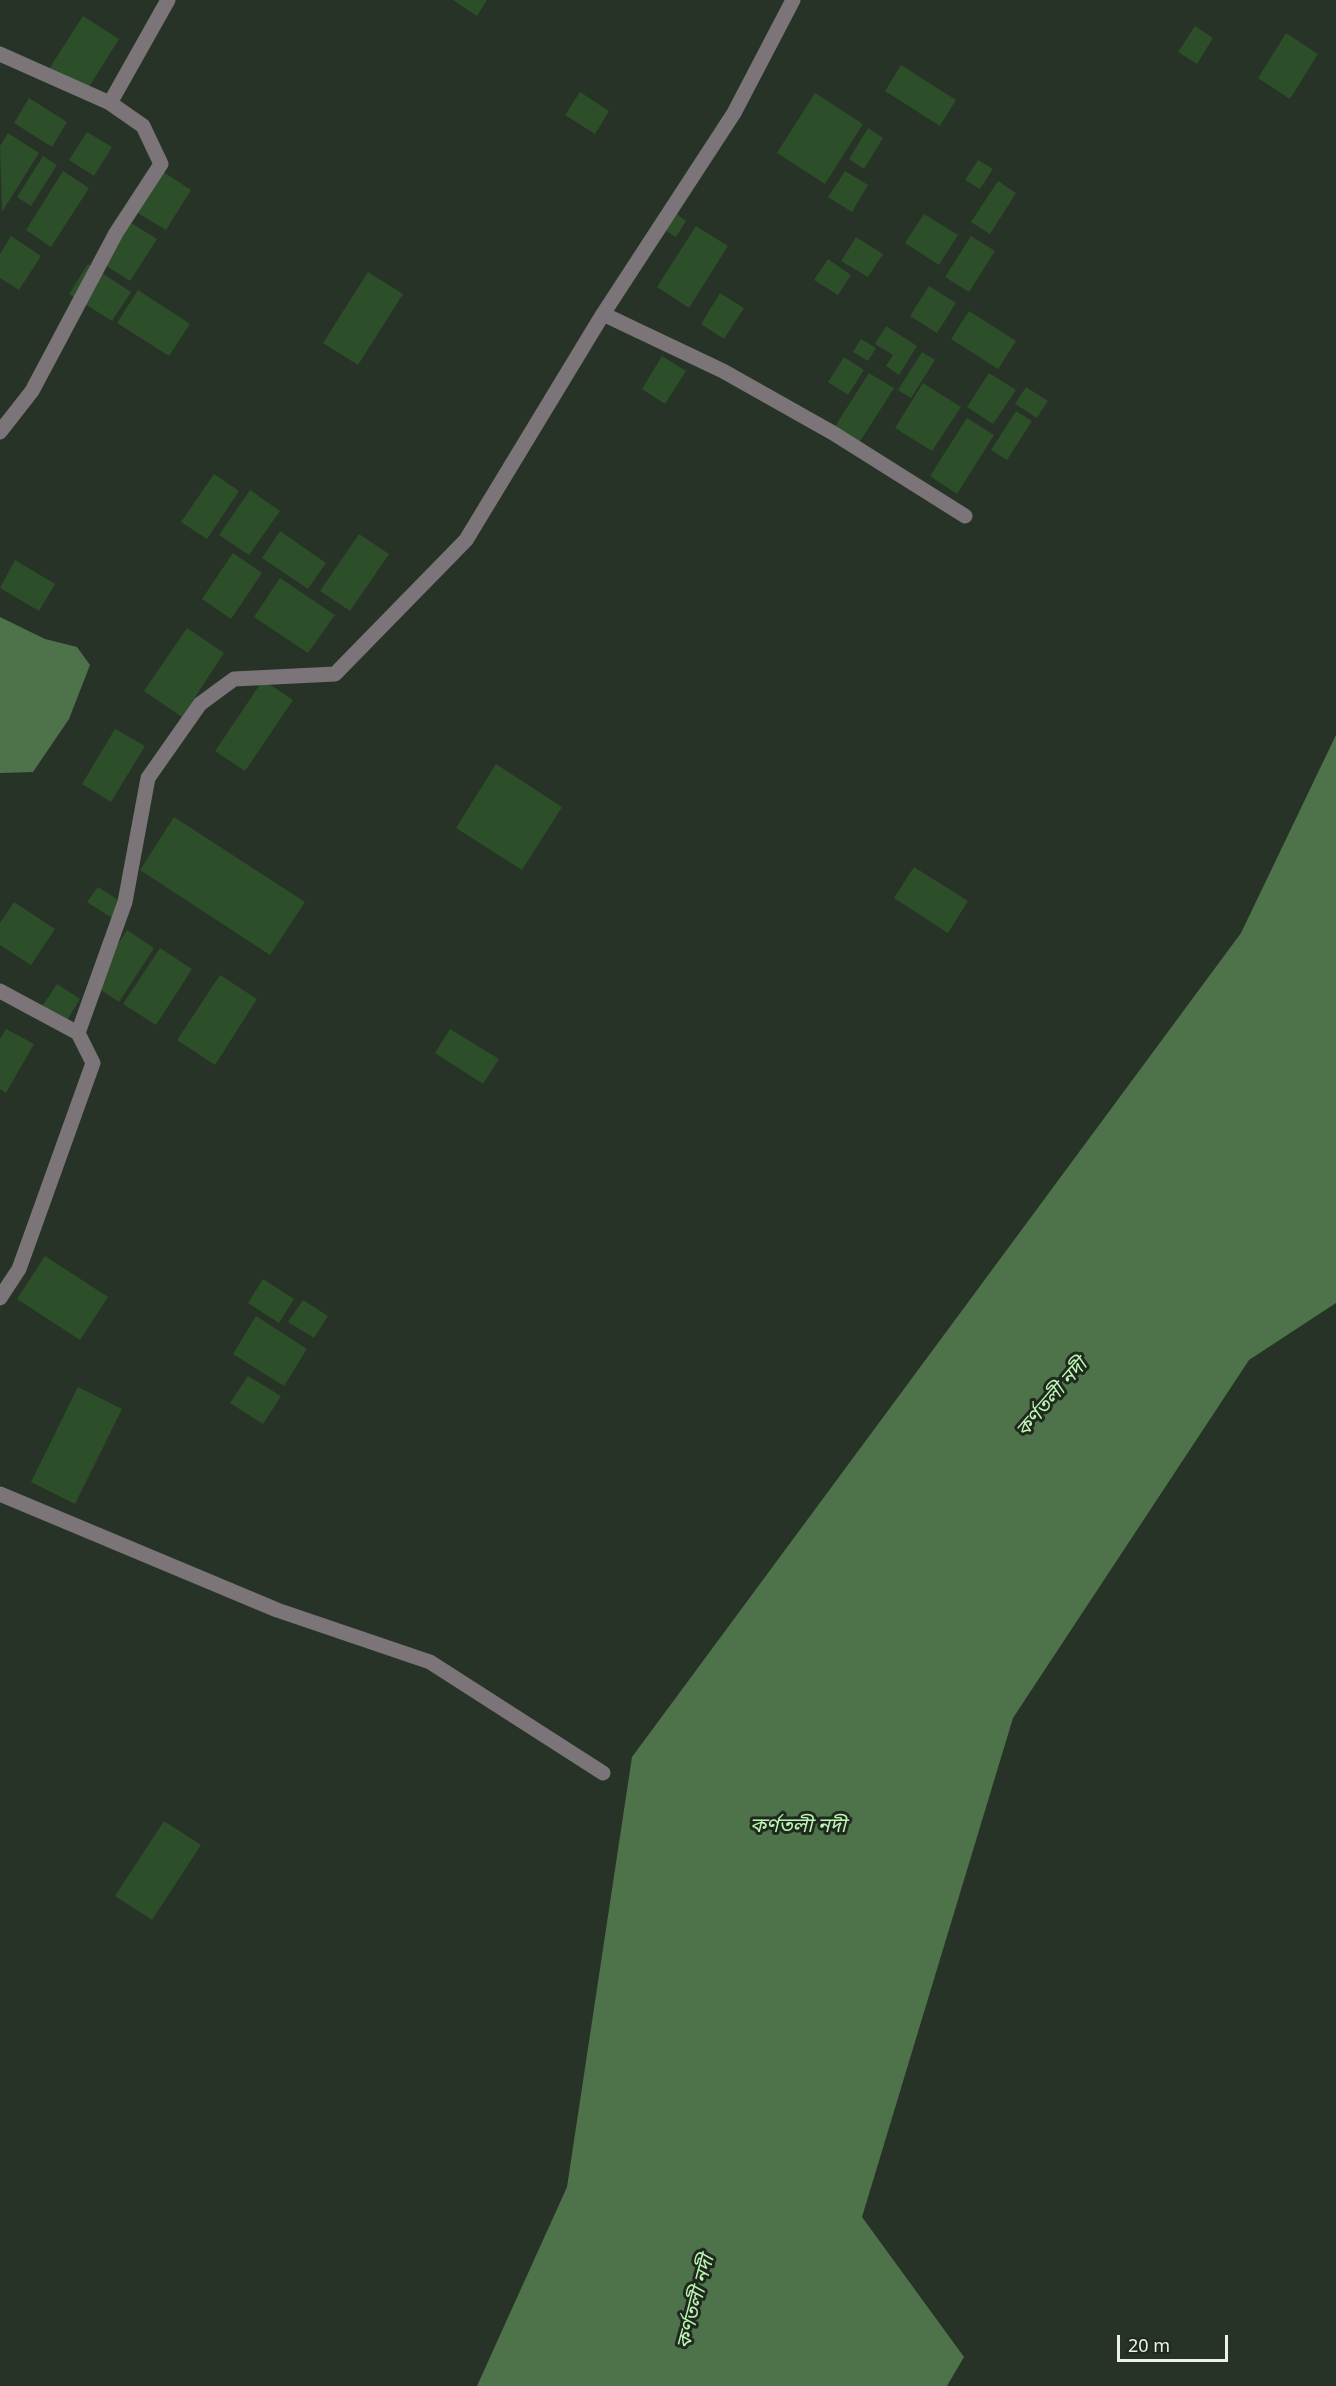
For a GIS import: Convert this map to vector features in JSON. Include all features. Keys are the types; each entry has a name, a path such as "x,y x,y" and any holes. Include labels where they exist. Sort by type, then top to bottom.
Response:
{"street":[{"path":"110,103 168,0"},
{"path":"78,1033 125,902 148,778 200,704 234,679 335,674 466,540 603,314 734,113 793,0"},
{"path":"0,54 110,103 143,126 161,164 116,233 32,391 0,432"},
{"path":"603,314 723,370 833,433 965,516"},
{"path":"0,991 78,1033 93,1064 19,1269 0,1298"},
{"path":"0,1494 278,1610 430,1662 603,1773"}],"water":[{"path":"0,617 45,639 77,647 90,665 69,719 33,772 0,773"},
{"name":"কর্ণতলী নদী","path":"1336,735 1336,1303 1249,1360 1013,1718 862,2217 964,2357 947,2386 477,2386 567,2187 632,1757 1241,933"}],"building":[{"path":"453,0 487,0 477,16"},
{"path":"83,16 119,39 82,98 45,75"},
{"path":"1195,26 1213,38 1197,64 1178,52"},
{"path":"1286,33 1318,54 1290,99 1258,78"},
{"path":"901,65 956,100 940,126 885,91"},
{"path":"580,92 609,111 595,134 565,115"},
{"path":"815,93 863,124 825,184 777,153"},
{"path":"29,98 67,122 52,147 14,123"},
{"path":"868,128 883,138 864,169 849,159"},
{"path":"87,132 112,147 94,176 69,160"},
{"path":"8,133 39,153 2,212 0,146"},
{"path":"43,156 57,165 31,206 17,197"},
{"path":"978,160 993,169 980,189 965,180"},
{"path":"63,171 89,188 51,247 26,230"},
{"path":"162,171 191,190 166,230 136,212"},
{"path":"845,171 868,185 852,212 828,197"},
{"path":"998,181 1016,193 990,234 971,222"},
{"path":"674,212 686,221 676,237 663,229"},
{"path":"924,214 958,235 939,265 905,243"},
{"path":"128,221 157,239 130,281 102,263"},
{"path":"696,226 728,246 689,308 657,287"},
{"path":"11,236 41,256 19,290 0,278 0,254"},
{"path":"971,236 995,251 969,292 945,277"},
{"path":"856,237 883,254 868,277 841,261"},
{"path":"828,259 851,275 838,295 814,280"},
{"path":"88,264 131,292 112,321 69,294"},
{"path":"368,272 403,294 358,365 323,343"},
{"path":"929,286 956,303 937,333 910,316"},
{"path":"138,290 190,324 169,356 117,323"},
{"path":"720,293 744,308 724,339 701,324"},
{"path":"969,311 1016,341 998,369 951,339"},
{"path":"886,326 917,346 899,375 886,366 893,355 875,344"},
{"path":"861,339 876,348 868,361 853,352"},
{"path":"922,352 935,360 911,398 898,390"},
{"path":"662,356 686,371 665,404 642,389"},
{"path":"844,357 864,370 848,395 828,382"},
{"path":"869,373 894,388 859,443 834,428"},
{"path":"989,373 1016,390 993,424 967,407"},
{"path":"923,383 961,407 932,451 895,428"},
{"path":"1026,387 1048,401 1037,418 1015,404"},
{"path":"1016,411 1032,421 1007,460 991,450"},
{"path":"967,418 994,435 957,494 930,476"},
{"path":"214,474 239,491 207,539 181,522"},
{"path":"250,490 280,511 249,555 219,535"},
{"path":"280,531 326,563 308,589 262,558"},
{"path":"359,534 389,554 350,611 320,591"},
{"path":"233,553 262,573 231,619 202,599"},
{"path":"15,560 55,584 39,611 0,588"},
{"path":"280,578 335,615 308,653 254,617"},
{"path":"187,628 224,653 182,717 144,691"},
{"path":"263,680 293,700 245,771 215,751"},
{"path":"115,729 145,746 111,802 82,784"},
{"path":"496,764 562,807 522,870 456,828"},
{"path":"174,817 305,902 270,955 140,870"},
{"path":"914,867 968,901 948,933 894,898"},
{"path":"98,887 123,903 112,918 87,902"},
{"path":"14,902 55,929 31,965 0,945 0,923"},
{"path":"127,930 154,948 119,1002 92,984"},
{"path":"160,948 192,969 156,1025 123,1004"},
{"path":"220,975 257,999 215,1065 177,1040"},
{"path":"57,984 80,999 61,1030 37,1014"},
{"path":"6,1029 34,1044 6,1093 0,1089 0,1039"},
{"path":"450,1029 499,1059 483,1084 435,1053"},
{"path":"45,1256 108,1297 80,1340 17,1299"},
{"path":"263,1279 294,1299 279,1323 248,1303"},
{"path":"303,1300 328,1316 314,1338 288,1322"},
{"path":"256,1316 307,1349 284,1386 233,1354"},
{"path":"248,1376 281,1396 263,1424 230,1403"},
{"path":"78,1387 122,1409 75,1504 31,1482"},
{"path":"164,1821 201,1845 152,1920 115,1896"}]}
